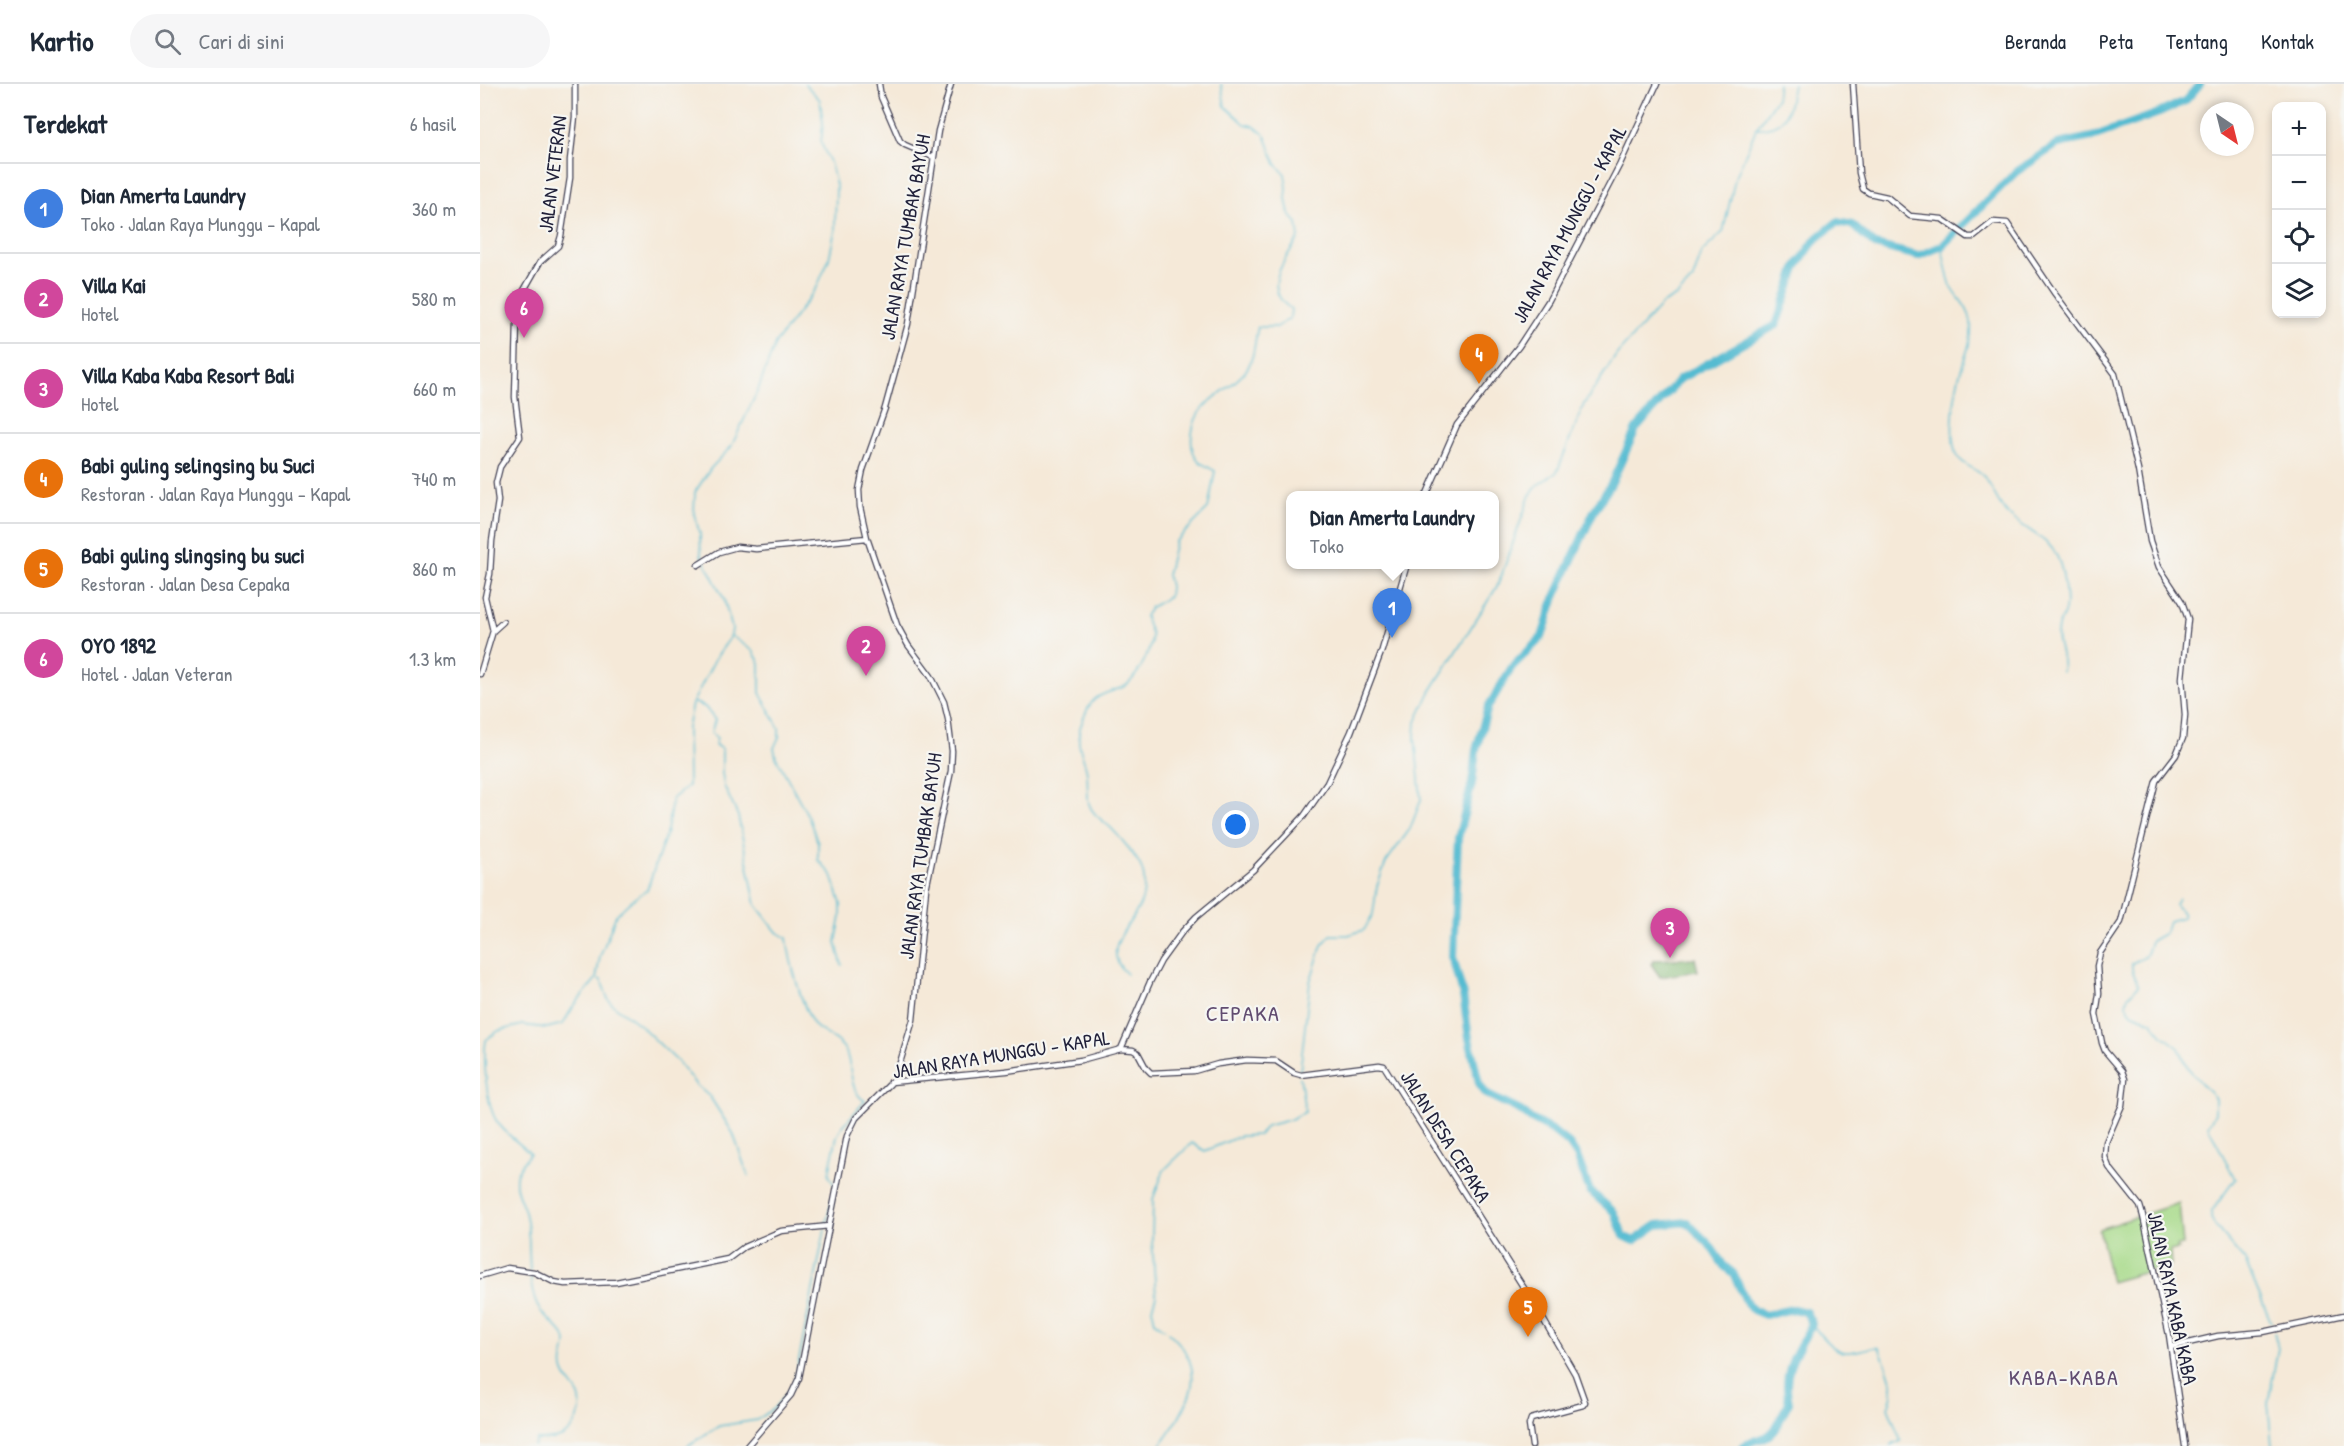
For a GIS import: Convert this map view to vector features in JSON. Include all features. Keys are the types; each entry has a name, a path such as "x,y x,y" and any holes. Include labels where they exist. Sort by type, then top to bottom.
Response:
{"street":[{"name":"JALAN VETERAN","path":"480,674 493,631 485,597 490,574 498,501 496,483 500,467 520,437 515,397 517,322 523,292 542,258 558,244 562,233 570,178 575,84"},
{"path":"879,84 900,141 933,158"},
{"name":"JALAN RAYA TUMBAK BAYUH","path":"891,1082 898,1071 913,1020 926,889 949,786 952,751 948,719 941,695 931,676 902,636 888,603 867,538 860,507 860,483 909,324 933,158 951,84"},
{"name":"JALAN RAYA MUNGGU - KAPAL","path":"1428,491 1457,425 1519,346 1550,300 1620,164 1657,84"},
{"name":"JALAN RAYA KABA KABA","path":"1853,84 1859,173 1863,189 1887,198 1910,216 1942,219 1974,237 1989,223 2004,221 2010,225 2049,285 2114,371 2120,387 2138,470 2149,538 2159,567 2182,602 2188,619 2182,678 2185,715 2183,738 2176,754 2156,780 2121,922 2099,956 2096,1014 2104,1048 2122,1071 2125,1079 2122,1105 2106,1143 2105,1157 2109,1167 2142,1212 2171,1347 2185,1446"},
{"path":"698,565 737,547 756,549 867,538"},
{"name":"JALAN RAYA MUNGGU - KAPAL","path":"747,1446 796,1387 838,1174 850,1126 864,1108 891,1082 1006,1071 1070,1062 1121,1049 1150,982 1161,961 1182,932 1205,909 1253,870 1304,816 1327,783 1351,732 1382,650 1406,569"},
{"path":"491,616 503,622 493,631"},
{"name":"JALAN DESA CEPAKA","path":"1121,1049 1138,1053 1151,1073 1194,1071 1247,1059 1276,1062 1301,1075 1384,1066 1539,1312 1575,1374 1585,1404 1533,1417 1529,1425 1532,1446"},
{"path":"898,1071 901,1077 907,1080"},
{"path":"480,1276 502,1268 534,1272 554,1282 565,1284 616,1282 728,1259 744,1247 782,1231 829,1226"},
{"path":"2171,1347 2218,1336 2263,1332 2344,1315"}],"green space":[{"path":"1695,958 1698,971 1660,977 1651,964 1654,960"},
{"path":"2179,1203 2183,1245 2170,1251 2171,1265 2111,1282 2099,1229"}],"waterway":[{"path":"534,1446 536,1440 557,1438 568,1433 580,1413 580,1401 563,1369 565,1338 539,1309 533,1292 529,1235 516,1182 518,1171 530,1153 496,1120 486,1081 486,1040 498,1031 522,1025 547,1028 563,1024 573,1007 596,979 600,957 616,915 647,890 667,831 672,799 688,786 687,728 692,704 715,659 731,636 732,628 724,599 701,555 700,534 694,514 695,492 711,468 731,447 758,390 775,344 817,287 829,259 835,230 836,185 830,162 821,143 823,123 820,100 805,84"},
{"path":"1127,974 1119,965 1116,948 1141,903 1144,876 1131,852 1114,831 1090,808 1087,772 1079,744 1080,728 1092,703 1100,696 1128,684 1147,655 1151,633 1145,616 1151,607 1169,597 1170,586 1167,575 1175,542 1208,509 1215,471 1195,456 1192,442 1195,420 1207,404 1245,372 1252,356 1258,327 1277,327 1290,318 1291,309 1277,293 1276,284 1282,265 1299,238 1297,223 1289,214 1285,174 1276,164 1265,135 1254,126 1245,124 1225,106 1221,84"},
{"path":"1300,1072 1310,982 1322,945 1331,935 1348,935 1364,930 1373,914 1377,886 1386,862 1410,829 1421,800 1415,737 1416,722 1430,692 1498,585 1530,495 1539,484 1557,472 1584,404 1617,354 1662,304 1678,295 1693,279 1702,252 1723,232 1735,179 1756,129 1776,99 1778,84"},
{"path":"1757,128 1772,126 1782,120 1788,109 1793,84"},
{"path":"1743,1446 1773,1432 1789,1403 1787,1392 1789,1371 1796,1352 1812,1324 1806,1312 1793,1309 1765,1315 1753,1310 1747,1303 1733,1273 1724,1266 1709,1244 1687,1222 1657,1225 1634,1241 1624,1236 1614,1212 1590,1191 1577,1156 1569,1144 1521,1111 1486,1094 1479,1083 1463,995 1453,957 1458,838 1472,783 1476,750 1488,707 1512,667 1542,637 1554,599 1594,511 1611,484 1636,429 1680,379 1776,325 1797,266 1815,240 1837,222 1852,225 1875,245 1918,256 1942,246 2016,172 2058,144 2092,137 2159,113 2185,101 2200,84"},
{"path":"1942,246 1951,286 1965,307 1971,322 1970,340 1955,399 1953,422 1955,451 1964,463 1985,478 2006,512 2046,542 2058,557 2066,600 2066,607 2057,633 2062,671"},
{"path":"733,637 753,651 760,663 760,693 779,728 779,737 774,748 776,757 808,816 818,843 818,860 832,875 841,904 836,942 842,965"},
{"path":"693,702 705,707 715,720 711,733 717,738 715,745 722,749 724,786 738,816 756,905 777,932 787,938 806,1010 816,1027 836,1040 845,1050 853,1084 865,1101 837,1136 829,1175 835,1186"},
{"path":"2178,898 2175,904 2183,917 2169,921 2165,933 2151,941 2146,955 2132,963 2138,986 2127,998 2126,1005 2132,1013 2152,1022 2161,1034 2179,1048 2188,1068 2215,1099 2215,1113 2208,1126 2235,1179 2212,1211 2211,1218 2215,1226 2245,1261 2271,1322"},
{"path":"598,979 601,980 608,999 613,1005 641,1026 710,1097 733,1133 748,1176"},
{"path":"1165,1329 1155,1322 1152,1308 1156,1296 1152,1240 1153,1199 1164,1170 1192,1143 1205,1151 1240,1136 1259,1135 1266,1126 1289,1120 1305,1112 1300,1077"},
{"path":"826,1224 833,1197"},
{"path":"795,1380 825,1229"},
{"path":"1812,1324 1828,1343 1843,1352 1878,1347 1880,1350 1892,1386 1888,1407 1901,1441 1890,1446"},
{"path":"1160,1446 1187,1403 1193,1375 1190,1361 1182,1346 1168,1332"},
{"path":"2272,1446 2268,1403 2278,1348 2274,1332"},
{"path":"687,1446 719,1426 757,1420 774,1408 792,1387"}],"place":[{"name":"OYO 1892","path":"524,338"},
{"name":"Babi guling selingsing bu Suci","path":"1479,384"},
{"name":"Dian Amerta Laundry","path":"1392,638"},
{"name":"Villa Kai","path":"866,676"},
{"name":"Villa Kaba Kaba Resort Bali","path":"1670,958"},
{"name":"Babi guling slingsing bu suci","path":"1528,1337"}],"district":[{"name":"CEPAKA","path":"1243,1013"},
{"name":"KABA-KABA","path":"2064,1377"}]}
